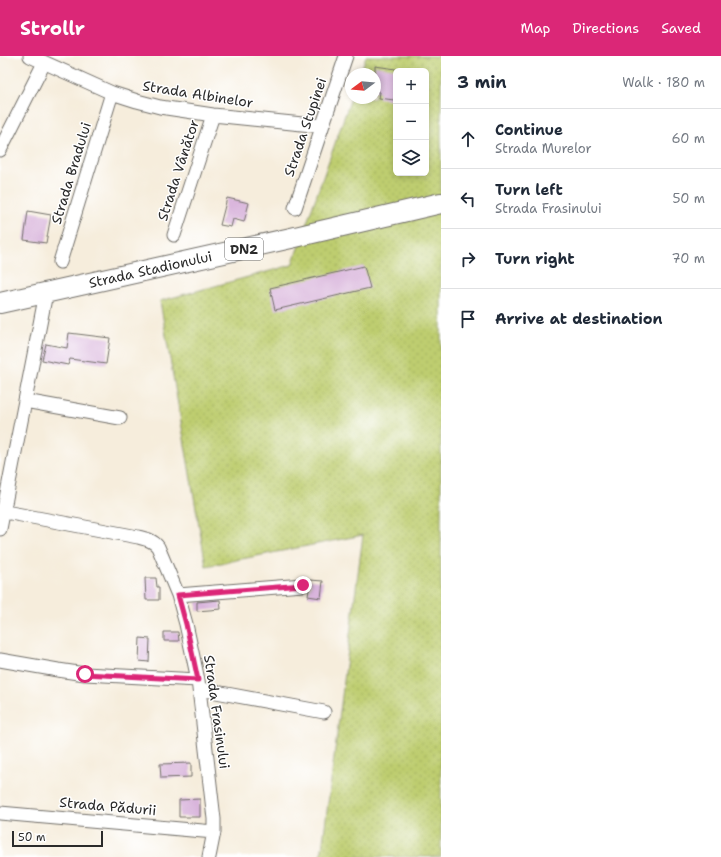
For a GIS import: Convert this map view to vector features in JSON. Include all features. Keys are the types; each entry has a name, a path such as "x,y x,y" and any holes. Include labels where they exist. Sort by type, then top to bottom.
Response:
{"main road":[{"name":"Strada Stadionului","path":"0,303 441,204"}],"street":[{"name":"Strada Albinelor","path":"30,56 112,93 137,102 213,115 322,126"},
{"name":"Strada Stupinei","path":"295,208 346,56"},
{"path":"0,150 44,63"},
{"name":"Strada Bradului","path":"60,262 112,93"},
{"name":"Strada Vânător","path":"174,235 213,115"},
{"path":"0,529 2,511 46,293"},
{"path":"25,401 120,418"},
{"name":"Strada Frasinului","path":"2,511 138,537 151,541 161,553 178,595 186,624 199,685 214,819 214,832 209,857"},
{"path":"178,595 303,585"},
{"path":"0,660 85,674 199,685 324,712"},
{"name":"Strada Pădurii","path":"0,813 214,832"}],"green space":[{"path":"366,56 441,56 441,857 321,857 363,535 206,566 160,301 292,265 349,104 381,104 381,68 362,68"}],"building":[{"path":"375,66 393,69 393,100 381,98 381,68 375,68"},
{"path":"227,198 249,203 244,222 233,219 231,227 220,225"},
{"path":"28,211 51,215 46,243 24,240"},
{"path":"364,266 370,288 275,310 270,288"},
{"path":"69,333 110,338 106,364 70,359 68,365 42,360 46,344 67,348"},
{"path":"145,578 156,578 157,587 159,587 159,600 146,600"},
{"path":"310,580 323,581 321,598 308,596 311,585"},
{"path":"220,600 221,609 197,611 197,602"},
{"path":"164,632 178,632 179,641 164,641"},
{"path":"140,638 150,639 149,662 139,661"},
{"path":"191,763 191,777 161,778 160,764"},
{"path":"200,799 200,817 179,817 179,800"}],"route":[{"path":"85,674 198,680 178,595 303,585"}]}
